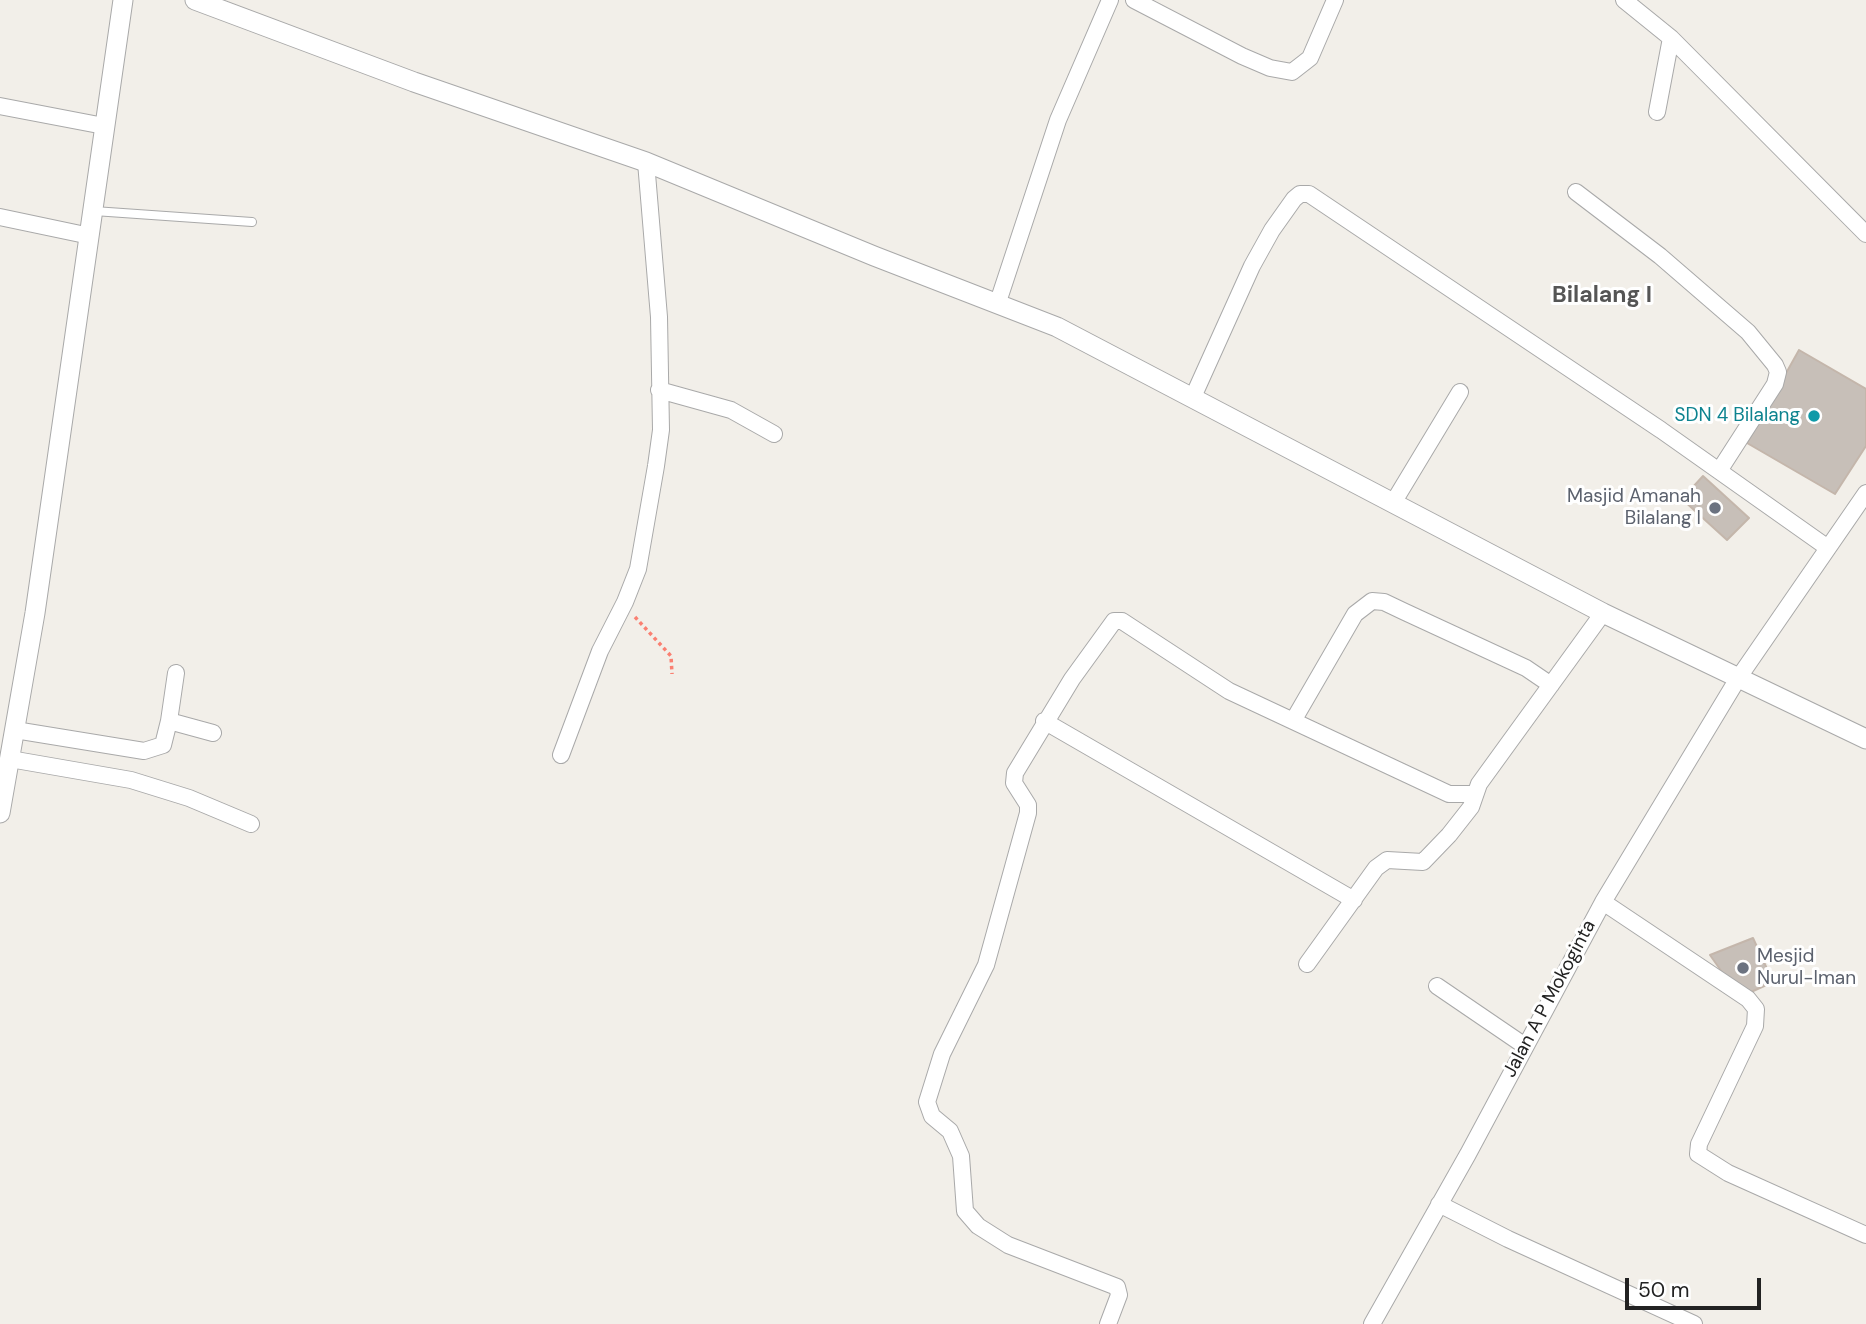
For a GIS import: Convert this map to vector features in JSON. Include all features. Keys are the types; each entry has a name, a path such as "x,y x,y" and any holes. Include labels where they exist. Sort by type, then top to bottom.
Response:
{"street":[{"path":"1,800 15,730 94,211 123,0"},
{"path":"195,0 414,82 646,162 874,256 1057,327 1603,613 1737,680 1866,739"},
{"path":"998,302 1058,120 1110,0"},
{"path":"1133,0 1242,56 1270,68 1292,72 1310,58 1335,0"},
{"path":"1624,0 1671,38 1866,234"},
{"path":"1657,112 1671,38"},
{"path":"0,106 104,126"},
{"path":"561,755 600,651 638,569 656,467 660,430 658,287 646,162"},
{"path":"1576,192 1660,256 1748,332 1775,365 1778,372 1774,384 1719,471"},
{"path":"1193,397 1252,266 1285,209 1300,194 1306,194 1352,220 1828,548"},
{"path":"0,217 90,236"},
{"path":"659,390 731,410 774,434"},
{"path":"1393,503 1460,392"},
{"name":"Jalan A P Mokoginta","path":"1372,1324 1603,902 1737,680 1866,494"},
{"path":"1293,721 1355,614 1372,601 1384,602 1405,611 1525,668 1551,685"},
{"path":"1307,964 1376,868 1387,860 1418,862 1428,858 1458,824 1471,807 1475,794 1603,613"},
{"path":"1108,1324 1119,1295 1117,1287 1008,1245 978,1226 965,1211 961,1156 950,1131 932,1116 927,1102 942,1054 986,965 1028,813 1028,805 1014,783 1015,773 1044,721 1117,620 1224,688 1449,794 1475,794"},
{"path":"15,730 144,751 163,745 176,673"},
{"path":"169,721 213,733"},
{"path":"1044,721 1354,900"},
{"path":"10,759 131,780 189,798 251,824"},
{"path":"1603,902 1748,999 1756,1009 1755,1026 1699,1144 1698,1154 1728,1173 1866,1235"},
{"path":"1437,986 1525,1046"},
{"path":"1440,1204 1694,1324"}],"lane":[{"path":"94,211 252,222"}],"path":[{"path":"625,602 671,656 672,674"}],"building":[{"name":"SDN 4 Bilalang","path":"1799,350 1866,389 1866,446 1835,494 1747,443"},
{"name":"Masjid Amanah Bilalang I","path":"1703,476 1749,518 1727,540 1682,499"},
{"name":"Mesjid Nurul-Iman","path":"1753,938 1773,982 1751,992 1729,982 1710,955"}],"place":[{"name":"SDN 4 Bilalang","path":"1814,416"},
{"name":"Masjid Amanah Bilalang I","path":"1715,508"},
{"name":"Mesjid Nurul-Iman","path":"1743,968"}],"district":[{"name":"Bilalang I","path":"1602,296"}]}
